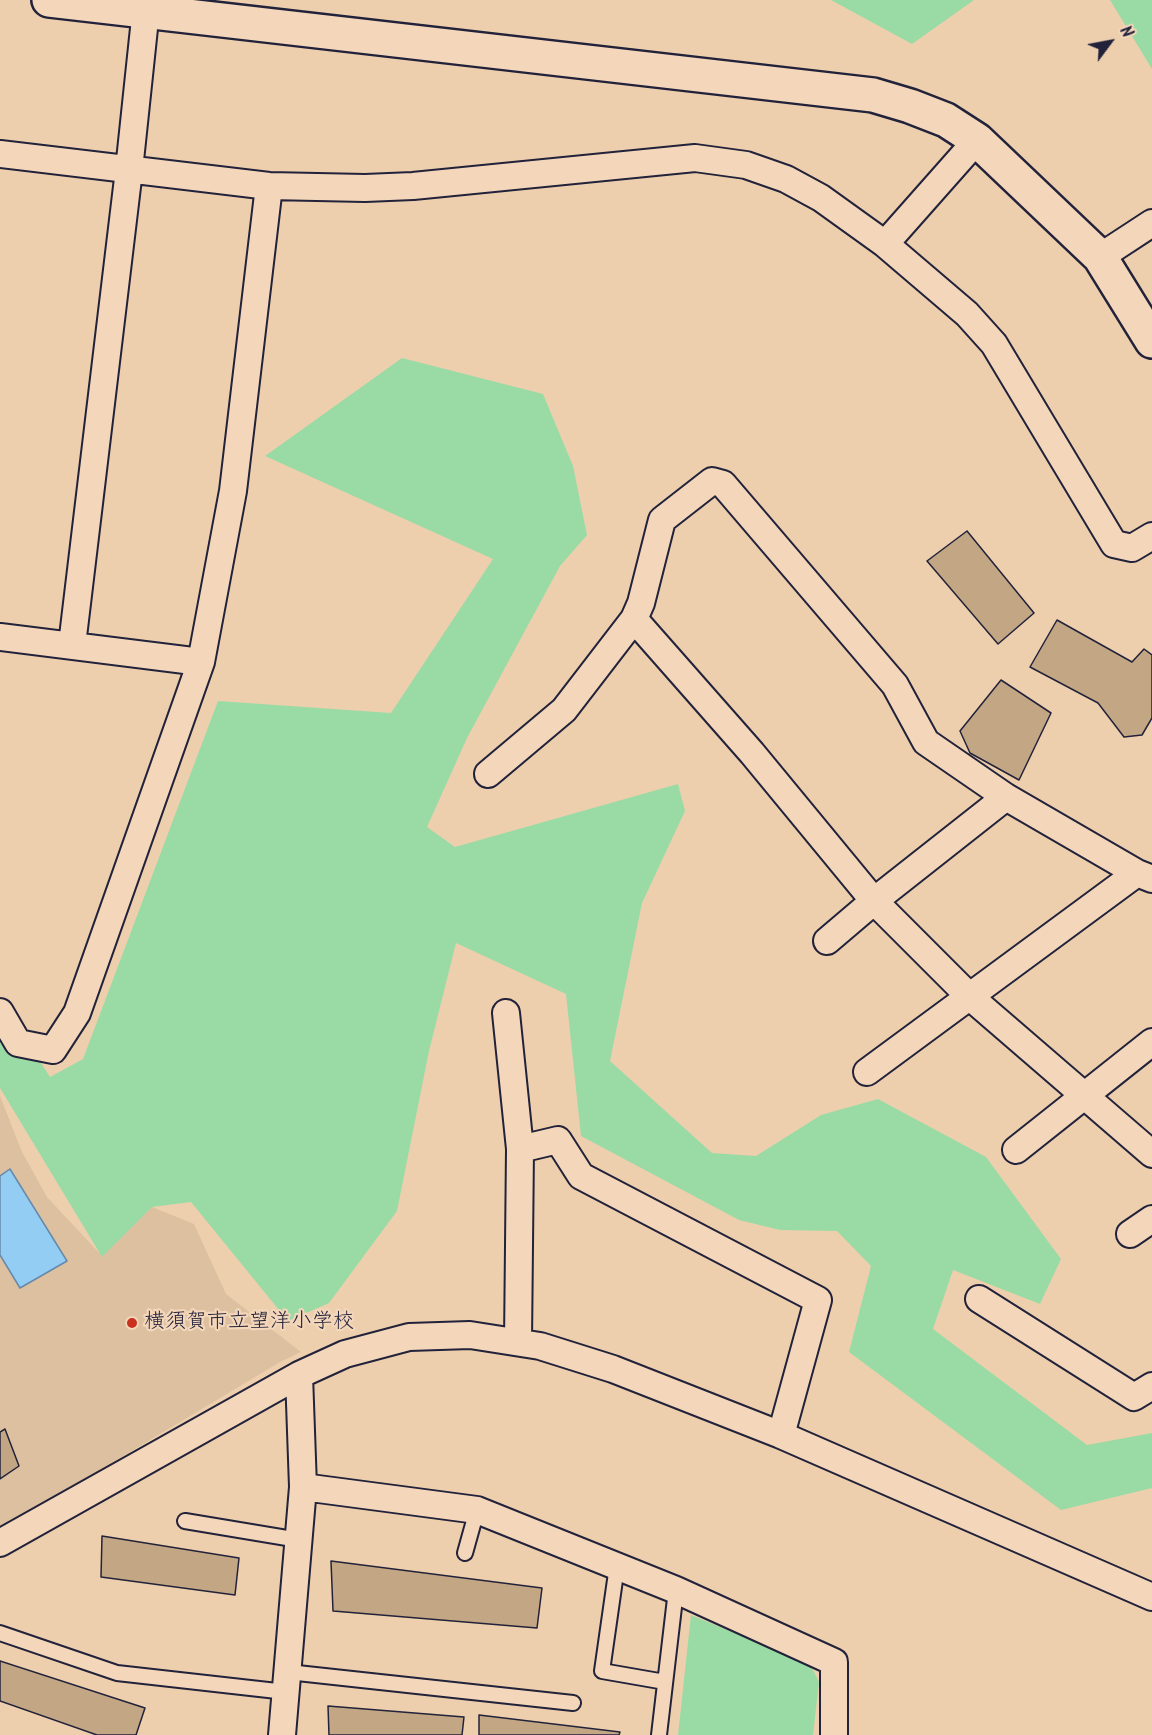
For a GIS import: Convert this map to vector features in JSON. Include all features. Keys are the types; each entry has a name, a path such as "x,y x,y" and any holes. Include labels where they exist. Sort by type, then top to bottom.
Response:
{"street":[{"path":"49,0 146,5 873,95 910,106 946,120 977,140 1100,257 1152,341"},
{"path":"72,645 129,170 146,5"},
{"path":"885,243 977,140"},
{"path":"0,154 269,186 365,188 413,186 695,158 746,165 786,179 821,198 885,243 967,314 994,344 1114,544 1132,548 1152,536"},
{"path":"0,1012 18,1042 52,1050 78,1013 201,662 232,491 269,186"},
{"path":"1100,257 1152,224"},
{"path":"488,774 564,710 634,618 641,603 662,520 712,480 723,484 895,685 926,742 1006,797 1144,876 969,996 867,1072"},
{"path":"634,618 752,753 874,901 969,996 1152,1154"},
{"path":"0,636 201,662"},
{"path":"827,940 1006,797"},
{"path":"506,1013 520,1149 518,1342"},
{"path":"1016,1150 1152,1042"},
{"path":"520,1149 558,1140 581,1176 818,1300 781,1435"},
{"path":"1130,1234 1152,1219"},
{"path":"979,1299 1134,1397 1152,1386"},
{"path":"0,1543 299,1375 345,1354 409,1337 470,1335 540,1346 613,1369 781,1435 1152,1597"},
{"path":"282,1735 303,1487 299,1375"},
{"path":"303,1487 477,1510 676,1590 834,1662 834,1735"}],"lane":[{"path":"465,1553 477,1510"},
{"path":"185,1521 298,1540"},
{"path":"617,1566 602,1671 665,1682"},
{"path":"659,1735 676,1590"},
{"path":"0,1633 117,1673 287,1682 573,1703"}],"shaded area":[{"name":"横須賀市立望洋小学校","path":"0,1096 22,1152 47,1197 102,1256 152,1207 194,1224 226,1294 301,1352 280,1362 0,1530"}],"green space":[{"path":"831,0 974,0 912,44"},
{"path":"1110,0 1152,0 1152,69"},
{"path":"402,358 543,394 573,466 587,535 560,566 467,738 427,827 455,847 678,784 685,811 642,903 610,1061 712,1153 756,1156 821,1115 878,1099 986,1157 1061,1259 1040,1304 953,1270 933,1329 1087,1445 1152,1433 1152,1488 1061,1510 849,1352 871,1266 837,1231 780,1230 739,1220 581,1136 566,994 456,943 429,1051 397,1211 329,1303 288,1321 191,1202 152,1207 102,1257 0,1088 0,999 50,1077 83,1059 218,701 391,713 493,559 265,456"},
{"path":"691,1615 810,1664 819,1682 813,1735 678,1735"}],"water":[{"path":"10,1169 67,1261 20,1288 0,1255 0,1176"}],"building":[{"path":"967,531 1034,613 998,644 927,561"},
{"path":"1057,620 1132,662 1144,649 1152,655 1152,718 1142,735 1124,737 1098,703 1030,667"},
{"path":"1001,680 1051,713 1019,780 970,753 960,731"},
{"path":"5,1429 19,1466 0,1479 0,1432"},
{"path":"102,1536 239,1558 235,1595 101,1577"},
{"path":"331,1561 542,1588 537,1628 333,1611"},
{"path":"0,1661 145,1708 136,1735 97,1735 0,1701"},
{"path":"328,1706 464,1717 462,1735 329,1735"},
{"path":"479,1715 620,1732 619,1735 479,1735"}],"place":[{"name":"横須賀市立望洋小学校","path":"132,1323"}]}
